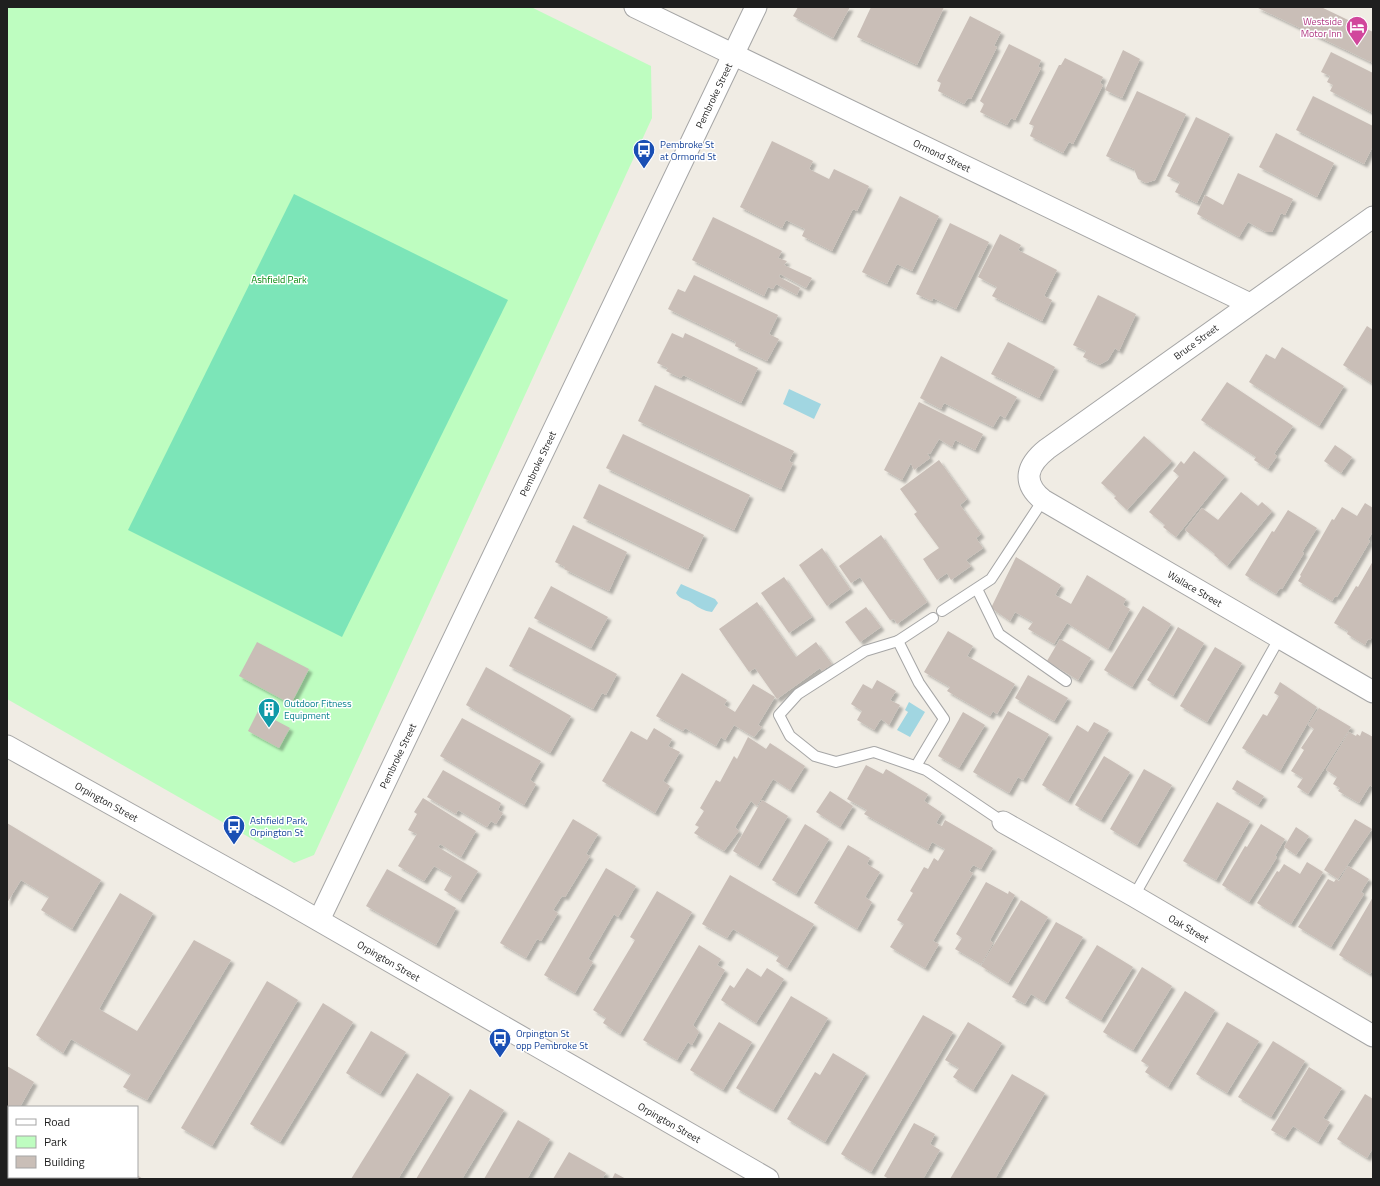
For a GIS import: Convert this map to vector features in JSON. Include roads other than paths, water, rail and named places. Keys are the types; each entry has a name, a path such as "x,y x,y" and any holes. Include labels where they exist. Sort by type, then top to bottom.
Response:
{"street":[{"name":"Ormond Street","path":"635,7 1250,304"},
{"name":"Pembroke Street","path":"319,920 756,7"},
{"name":"Bruce Street","path":"1029,475 1030,468 1034,462 1047,449 1373,217"},
{"name":"Wallace Street","path":"1029,475 1032,489 1042,500 1373,692"},
{"name":"Orpington Street","path":"7,746 319,920 768,1179"},
{"name":"Oak Street","path":"1003,822 1134,896 1373,1036"}],"lane":[{"path":"942,611 991,579 1042,500"},
{"path":"977,589 999,634 1066,681"},
{"path":"933,618 898,641 865,652 798,694 779,715 790,736 815,756 836,762 874,752 916,766 926,770 1003,822"},
{"path":"1134,896 1280,637"},
{"path":"898,641 919,683 944,719 916,766"}],"water":[{"path":"789,389 821,404 814,419 783,404"},
{"path":"681,584 715,599 718,603 712,612 706,611 679,597 676,593"},
{"path":"909,702 925,712 910,737 897,730 908,712 905,710"}],"place":[{"name":"Westside Motor Inn","path":"1357,46"},
{"name":"Pembroke St at Ormond St","path":"644,170"},
{"name":"Outdoor Fitness Equipment","path":"269,728"},
{"name":"Ashfield Park, Orpington St","path":"234,846"},
{"name":"Orpington St opp Pembroke St","path":"500,1058"}],"park label":[{"name":"Ashfield Park","path":"279,279"}]}
